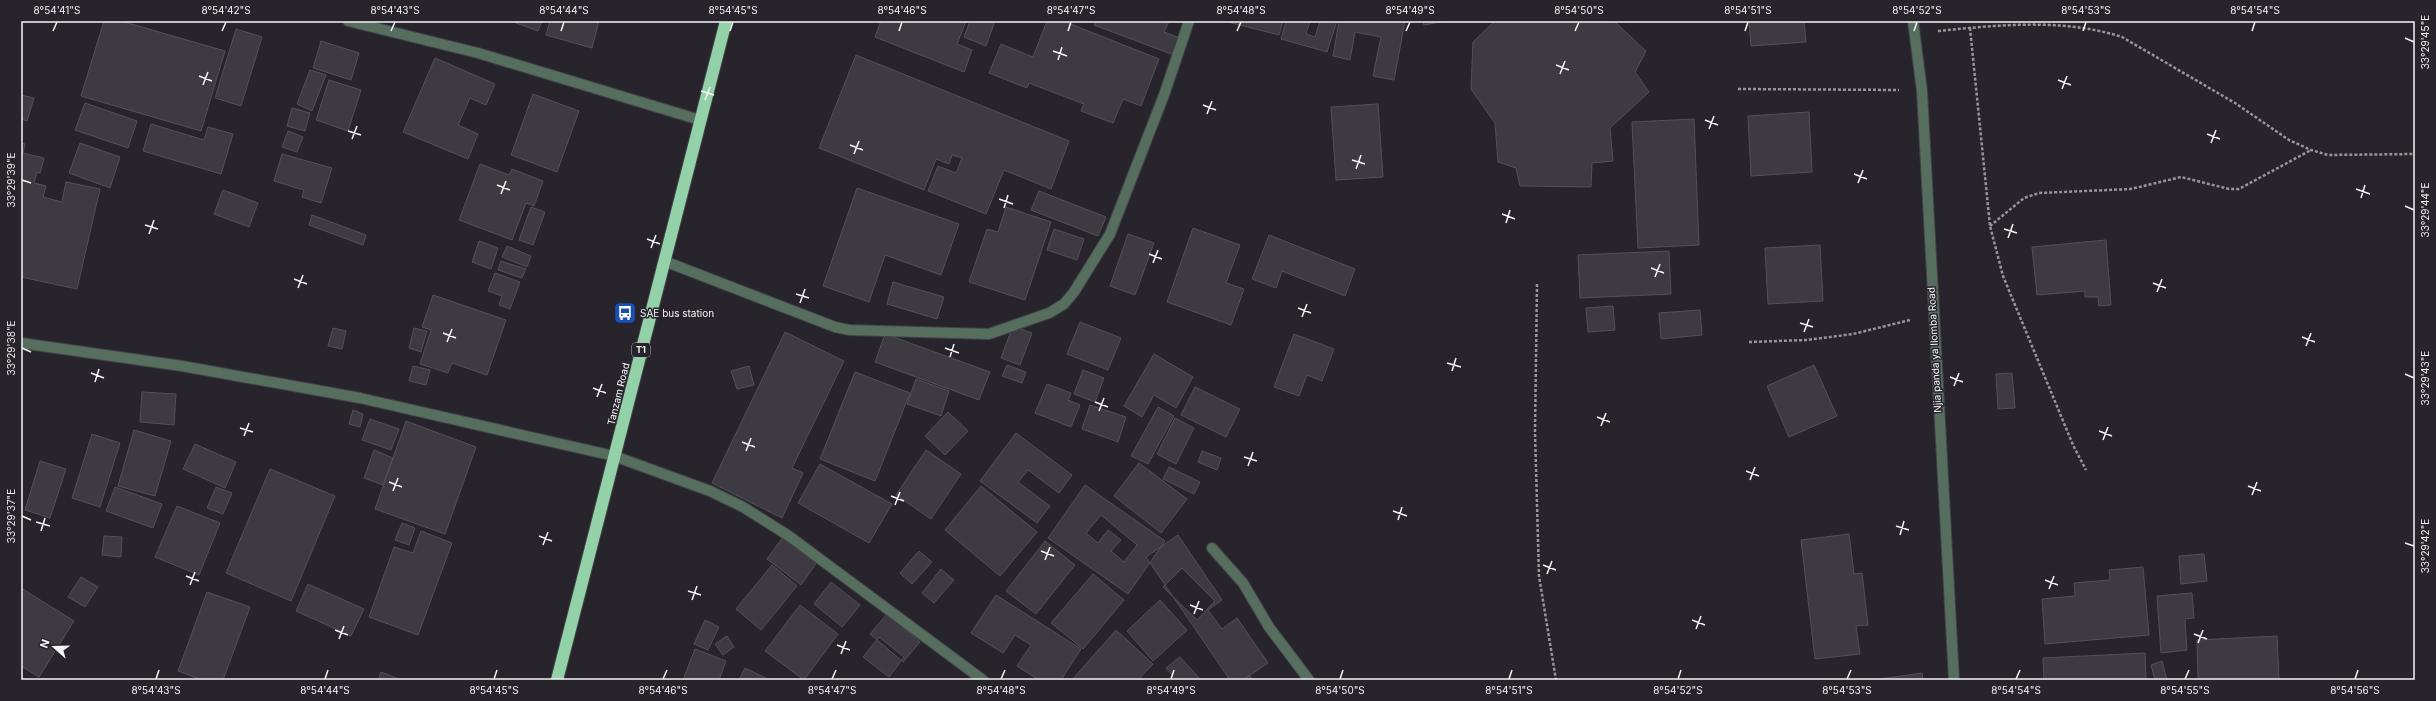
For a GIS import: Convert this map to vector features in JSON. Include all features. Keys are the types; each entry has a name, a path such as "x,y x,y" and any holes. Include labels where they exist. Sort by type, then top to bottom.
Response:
{"highway":[{"name":"Tanzam Road","path":"557,680 726,21"}],"street":[{"path":"348,21 478,53 700,120"},
{"path":"664,261 835,327 849,330 989,334 1049,313 1064,304 1074,292 1110,234 1164,95 1189,21"},
{"name":"Njia panda ya Ilomba Road","path":"1913,21 1913,33 1922,91 1932,314 1954,680"},
{"path":"21,343 182,366 360,398 614,456 710,491 744,507 789,536 983,680"},
{"path":"1212,548 1243,583 1269,627 1309,680"}],"path":[{"path":"1913,33 1970,28 2055,24 2103,31 2122,37 2235,103 2289,140 2311,150 2328,155 2415,154"},
{"path":"1970,28 1990,226 2003,276 2073,446 2086,470"},
{"path":"1738,89 1922,91"},
{"path":"1990,226 2024,198 2039,193 2131,189 2181,177 2234,190 2254,182 2311,150"},
{"path":"1537,284 1535,432 1539,576 1556,680"},
{"path":"1749,342 1807,340 1853,334 1932,314"}],"building":[{"path":"104,21 121,21 225,51 201,131 81,96"},
{"path":"511,21 542,21 538,31"},
{"path":"550,21 599,21 592,48 546,35"},
{"path":"881,21 966,21 957,44 972,50 964,72 875,37"},
{"path":"970,21 995,21 986,46 964,37"},
{"path":"1047,21 1063,21 1159,59 1141,106 1123,99 1113,123 1081,111 1084,104 1029,83 1027,88 989,73 1001,44 1033,57"},
{"path":"1096,21 1169,21 1164,32 1180,38 1174,55 1094,25"},
{"path":"1224,21 1283,21 1279,35"},
{"path":"1286,21 1310,21 1306,34 1315,37 1320,21 1337,21 1327,52 1281,39"},
{"path":"1339,21 1405,21 1394,80 1373,76 1381,37 1355,32 1350,60 1333,56"},
{"path":"1423,21 1446,21 1424,25"},
{"path":"1495,21 1614,21 1646,51 1635,72 1649,92 1610,128 1613,161 1592,163 1591,187 1520,186 1516,168 1498,162 1495,123 1471,89 1473,42"},
{"path":"1749,21 1804,21 1806,42 1751,46"},
{"path":"236,29 262,37 241,106 215,98"},
{"path":"321,41 359,53 351,80 313,68"},
{"path":"856,55 1069,141 1051,189 1004,170 986,214 928,191 938,166 956,173 962,158 952,155 949,164 936,159 924,190 819,148"},
{"path":"435,58 495,84 486,105 470,98 458,125 478,134 468,159 403,132"},
{"path":"310,70 326,75 312,111 297,104"},
{"path":"329,80 361,90 348,131 316,120"},
{"path":"533,94 579,111 557,172 511,155"},
{"path":"21,95 34,98 27,121 21,119"},
{"path":"85,103 137,121 128,148 75,130"},
{"path":"1378,104 1383,177 1336,180 1331,107"},
{"path":"292,108 310,113 305,131 287,126"},
{"path":"1809,112 1812,172 1751,176 1748,116"},
{"path":"1694,119 1699,245 1638,248 1632,122"},
{"path":"151,124 204,140 208,127 233,134 221,174 143,151"},
{"path":"288,131 303,137 297,152 282,147"},
{"path":"21,143 25,144 23,153 44,158 40,173 37,172 34,183 46,186 43,197 62,202 66,182 100,189 77,289 21,277"},
{"path":"80,143 120,157 110,188 69,173"},
{"path":"282,154 332,168 321,203 302,197 304,190 274,181"},
{"path":"480,164 509,175 512,169 543,181 534,206 526,203 512,240 459,220"},
{"path":"857,188 959,224 941,275 885,255 869,302 823,286"},
{"path":"223,190 258,203 249,227 214,214"},
{"path":"1039,191 1106,217 1098,236 1031,210"},
{"path":"531,207 545,212 533,245 519,240"},
{"path":"1006,207 1051,222 1025,300 969,282 987,229 998,232"},
{"path":"312,215 366,235 363,245 309,225"},
{"path":"1193,228 1240,245 1226,283 1244,289 1231,325 1167,302"},
{"path":"1054,229 1084,239 1077,260 1047,250"},
{"path":"1128,234 1154,243 1135,295 1110,286"},
{"path":"1269,235 1355,269 1345,296 1282,271 1276,288 1252,279"},
{"path":"2106,240 2111,305 2099,306 2098,297 2085,297 2085,291 2037,295 2032,247"},
{"path":"479,241 498,248 491,269 472,262"},
{"path":"1820,245 1823,301 1768,304 1765,248"},
{"path":"507,246 531,256 527,267 502,257"},
{"path":"1669,251 1671,294 1580,298 1578,255"},
{"path":"501,261 526,269 522,278 498,270"},
{"path":"495,273 520,282 510,309 499,305 502,296 488,291"},
{"path":"893,282 944,297 937,319 887,304"},
{"path":"433,295 506,320 487,375 452,363 448,373 420,364 431,330 422,327"},
{"path":"1613,306 1615,330 1588,332 1586,308"},
{"path":"1700,310 1702,335 1661,339 1659,313"},
{"path":"1080,322 1121,338 1108,370 1067,354"},
{"path":"1013,326 1032,333 1020,365 1001,358"},
{"path":"333,328 346,331 342,349 328,346"},
{"path":"414,328 427,331 421,352 409,348"},
{"path":"785,332 844,361 792,468 803,473 782,518 712,483"},
{"path":"885,334 990,372 979,400 875,362"},
{"path":"1294,334 1334,349 1322,381 1307,375 1299,396 1274,387"},
{"path":"1154,354 1193,377 1176,408 1154,395 1142,417 1124,406"},
{"path":"1007,365 1026,372 1022,383 1002,376"},
{"path":"1814,365 1837,416 1789,437 1767,386"},
{"path":"413,366 430,370 426,385 409,381"},
{"path":"749,366 754,385 737,389 731,371"},
{"path":"1083,370 1104,378 1095,402 1074,394"},
{"path":"855,372 910,393 875,481 820,459"},
{"path":"2012,373 2015,408 1998,409 1996,374"},
{"path":"916,379 949,391 941,416 907,404"},
{"path":"1047,384 1071,393 1068,400 1080,405 1071,427 1035,413"},
{"path":"1195,387 1240,409 1226,437 1181,415"},
{"path":"142,392 176,394 174,425 140,422"},
{"path":"1090,405 1126,417 1118,442 1082,429"},
{"path":"1158,407 1174,416 1148,464 1131,456"},
{"path":"353,410 363,414 360,427 349,424"},
{"path":"948,412 968,431 945,455 925,436"},
{"path":"1175,418 1194,428 1176,464 1157,454"},
{"path":"370,419 399,429 391,450 362,440"},
{"path":"406,421 476,447 445,534 375,509"},
{"path":"134,430 171,441 155,496 118,486"},
{"path":"1016,433 1072,475 1059,493 1028,470 1018,482 1050,506 1037,523 980,481"},
{"path":"92,434 120,443 100,507 72,498"},
{"path":"195,444 236,462 225,488 183,469"},
{"path":"374,450 393,458 383,485 364,478"},
{"path":"926,450 961,474 931,519 896,495"},
{"path":"1202,451 1221,458 1217,470 1198,462"},
{"path":"40,461 66,469 50,518 25,510"},
{"path":"1139,463 1187,499 1161,533 1114,496"},
{"path":"820,464 892,504 869,543 798,503"},
{"path":"1169,467 1200,482 1194,494 1163,479"},
{"path":"270,469 335,496 291,601 226,573"},
{"path":"1085,485 1165,541 1128,594 1048,538","holes":["1101,515 1137,545 1124,562 1111,551 1121,540 1108,530 1098,543 1086,533"]},
{"path":"981,486 1037,532 1000,576 945,530"},
{"path":"115,487 162,504 153,528 106,511"},
{"path":"216,487 232,493 223,514 207,508"},
{"path":"177,506 220,523 199,575 155,557"},
{"path":"402,523 415,528 409,545 395,540"},
{"path":"421,531 452,543 418,635 369,617 394,547 413,553"},
{"path":"1849,534 1854,574 1862,573 1868,625 1856,626 1860,654 1815,659 1801,540"},
{"path":"1178,535 1222,600 1208,610 1222,629 1237,618 1268,663 1243,680 1230,680 1146,557"},
{"path":"104,536 122,537 121,557 102,555"},
{"path":"783,537 817,562 801,585 767,559"},
{"path":"1045,541 1075,565 1036,614 1006,591"},
{"path":"919,551 932,562 912,584 900,573"},
{"path":"2204,554 2207,581 2181,584 2179,556"},
{"path":"772,565 797,586 761,630 736,609"},
{"path":"2143,567 2149,635 2045,644 2042,599 2075,596 2074,583 2110,580 2109,570"},
{"path":"1182,568 1215,601 1197,620 1163,587"},
{"path":"941,569 954,580 934,603 922,593"},
{"path":"1093,574 1124,600 1083,649 1051,623"},
{"path":"81,577 98,587 85,607 68,597"},
{"path":"831,582 860,605 842,627 814,604"},
{"path":"308,584 364,609 351,636 296,611"},
{"path":"21,588 74,621 39,677 21,666"},
{"path":"207,592 250,607 223,680 202,680 178,671"},
{"path":"2192,593 2194,618 2185,619 2187,650 2161,653 2157,596"},
{"path":"996,595 1081,649 1061,680 1039,680 1017,666 1031,645 1015,635 1003,653 971,633"},
{"path":"1160,600 1187,630 1153,661 1127,631"},
{"path":"800,605 838,634 804,680 765,651"},
{"path":"887,614 920,642 903,662 870,634"},
{"path":"705,620 719,627 708,650 694,644"},
{"path":"1116,630 1153,664 1138,680 1072,680"},
{"path":"727,636 734,647 723,655 715,644"},
{"path":"2277,636 2279,680 2198,680 2197,640"},
{"path":"879,637 904,657 889,677 863,657"},
{"path":"695,649 726,661 719,680 683,680"},
{"path":"2145,653 2146,680 2044,680 2043,658"},
{"path":"1180,657 1200,679 1199,680 1176,680 1166,668"},
{"path":"2162,661 2167,680 2155,680 2151,665"},
{"path":"745,668 770,680 739,680"},
{"path":"381,672 401,680 378,680"},
{"path":"1922,673 1923,680 1880,680 1880,679"},
{"path":"1249,675 1253,680 1243,680"}],"place":[{"name":"SAE bus station","path":"625,313"}]}
